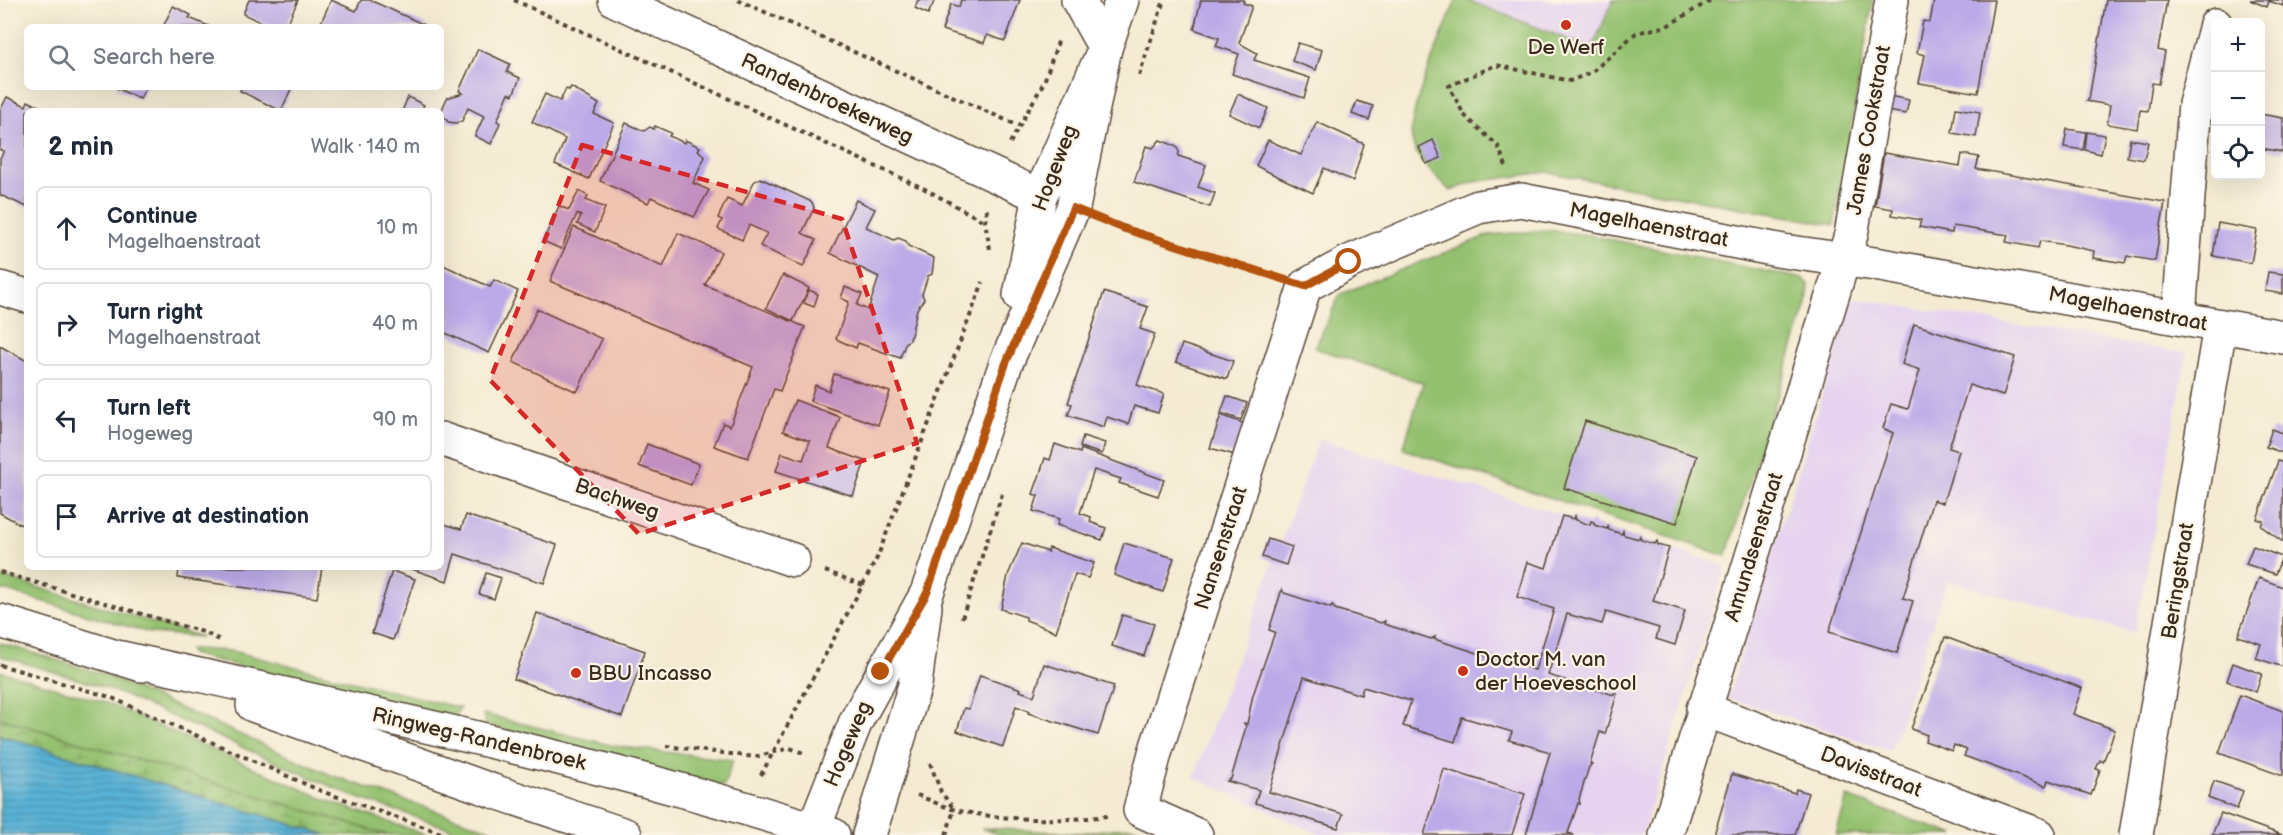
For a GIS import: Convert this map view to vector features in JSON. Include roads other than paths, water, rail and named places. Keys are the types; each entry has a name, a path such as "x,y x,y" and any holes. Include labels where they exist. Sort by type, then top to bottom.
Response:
{"street":[{"name":"Randenbroekerweg","path":"615,0 1040,196"},
{"path":"1078,0 1105,48"},
{"name":"Hogeweg","path":"1006,363 1040,196 1105,48 1122,0"},
{"name":"James Cookstraat","path":"1843,259 1851,235 1892,0"},
{"path":"2218,18 2222,0"},
{"path":"2179,316 2195,104 2211,43"},
{"name":"Hogeweg","path":"819,833 856,721 927,593 1006,363 1073,208 1105,48"},
{"name":"Magelhaenstraat","path":"1305,286 1349,262 1478,207 1521,200 1783,251 1843,259 2179,316 2283,337"},
{"name":"Amundsenstraat","path":"1666,835 1843,259"},
{"name":"Nansenstraat","path":"1196,835 1140,810 1155,753 1305,286"},
{"path":"0,288 24,296"},
{"name":"Beringstraat","path":"2136,835 2220,326"},
{"name":"Bachweg","path":"444,440 794,560"},
{"name":"Hogeweg","path":"869,835 915,685 927,593"},
{"name":"Ringweg-Randenbroek","path":"0,621 122,658 493,791 625,835"},
{"name":"Ringweg-Randenbroek","path":"122,658 507,744 720,800 819,833"},
{"name":"Davisstraat","path":"1704,709 2040,835"}],"water":[{"path":"0,735 327,835 0,835"}],"place":[{"name":"De Werf","path":"1566,25"},
{"name":"Doctor M. van der Hoeveschool","path":"1463,671"},
{"name":"BBU Incasso","path":"576,673"}]}
